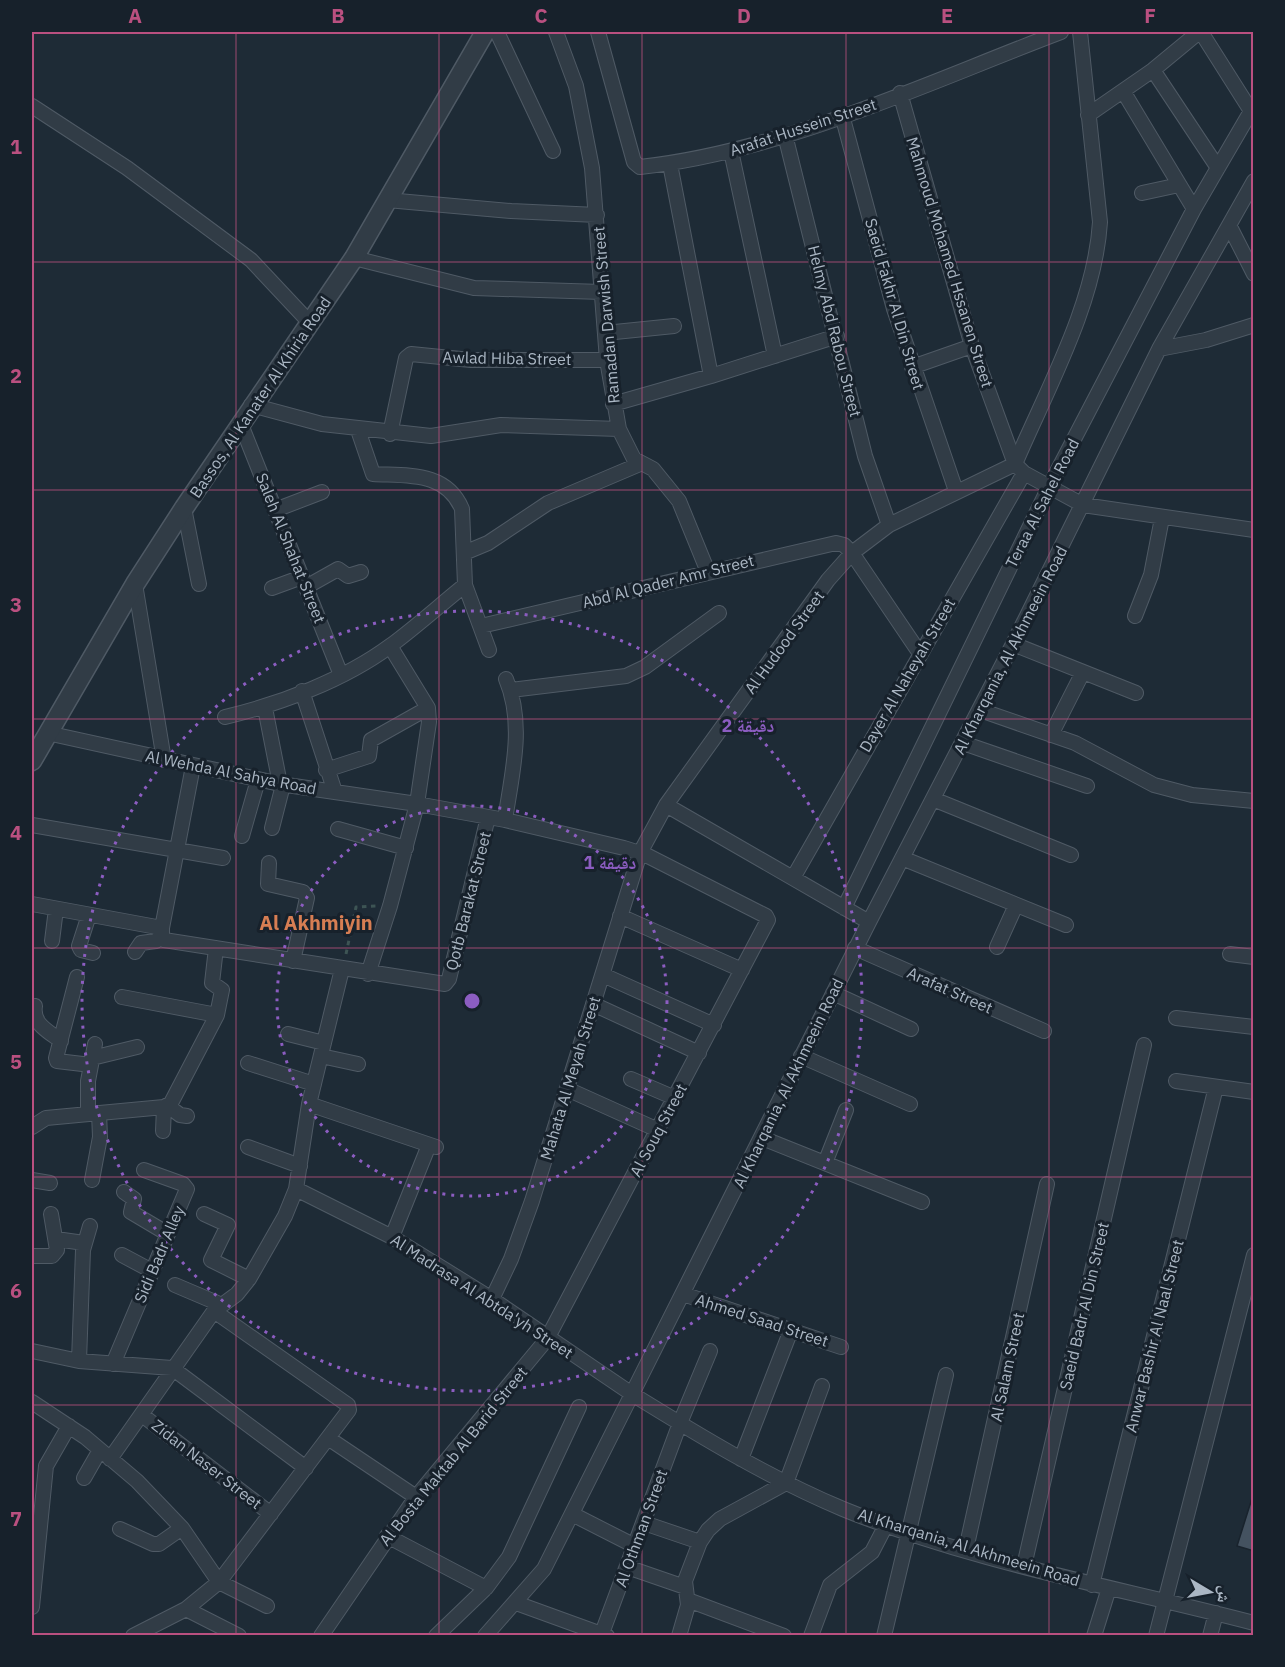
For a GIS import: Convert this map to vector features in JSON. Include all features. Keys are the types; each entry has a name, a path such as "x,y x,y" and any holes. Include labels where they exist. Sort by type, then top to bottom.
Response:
{"street":[{"name":"Bassos, Al Kanater Al Khiria Road","path":"32,761 40,737 135,584 251,405 311,324 354,258 485,32"},
{"path":"497,32 553,151"},
{"name":"Ramadan Darwish Street","path":"556,32 576,86 592,168 606,360 619,429 634,459 639,464 653,469 679,501 708,572"},
{"name":"Arafat Hussein Street","path":"598,32 635,164 640,167 670,164 731,152 785,135 1061,32"},
{"name":"Dayer Al Naheyah Street","path":"793,878 1020,468 1084,302 1098,253 1100,222 1080,32"},
{"path":"1088,115 1153,70 1200,32 1252,109"},
{"path":"1153,70 1218,168"},
{"path":"1123,91 1194,209"},
{"name":"Mahmoud Mohamed Hssanen Street","path":"900,93 972,346 1020,468"},
{"path":"32,106 127,168 251,260 311,324"},
{"name":"Teraa Al Sahel Road","path":"844,908 1049,487 1194,209 1252,109"},
{"name":"Saeid Fakhr Al Din Street","path":"842,115 894,309 956,491"},
{"name":"Helmy Abd Rabou Street","path":"785,135 837,336 865,456 889,525"},
{"path":"731,152 775,356"},
{"path":"670,164 711,376"},
{"name":"Al Kharqania, Al Akhmeein Road","path":"1254,181 1159,350 980,710 868,922 632,1394 786,1483 886,1525 1092,1585 1254,1623"},
{"path":"1142,193 1179,185"},
{"path":"387,200 511,211 597,215"},
{"path":"1229,225 1254,274"},
{"path":"354,258 474,288 602,292"},
{"path":"1159,350 1206,340 1254,325"},
{"path":"605,333 674,326"},
{"path":"613,404 837,336"},
{"path":"912,367 972,346"},
{"name":"Awlad Hiba Street","path":"390,434 407,355 471,360 606,360"},
{"path":"251,405 295,418 390,434 431,436 501,425 619,429"},
{"name":"Saleh Al Shahat Street","path":"240,422 341,675"},
{"path":"358,430 373,474 425,476 443,486 458,499 462,509 465,585 489,650"},
{"path":"464,553 488,543 548,503 639,464"},
{"path":"1020,468 1083,505 1254,530"},
{"name":"Al Hudood Street","path":"640,853 666,805 828,580 852,553 889,525 956,491 1020,468"},
{"path":"275,510 322,492"},
{"path":"184,508 199,584"},
{"path":"1135,616 1151,575 1162,518"},
{"name":"Abd Al Qader Amr Street","path":"481,626 830,543 844,545 852,553"},
{"path":"852,553 919,652"},
{"path":"272,588 304,582 338,569 348,576 361,572"},
{"path":"135,584 164,760"},
{"path":"225,717 265,708 341,675 390,646 465,585"},
{"path":"505,820 516,741 515,708 508,684 626,676 645,667 719,613"},
{"path":"1013,644 1136,693"},
{"path":"32,904 89,915 216,948 368,974 417,804 429,722 428,708 390,646"},
{"path":"1052,735 1083,672"},
{"path":"302,691 335,792"},
{"path":"265,708 282,784 272,828"},
{"path":"326,770 369,756 371,740 428,708"},
{"path":"980,710 1075,743 1154,785 1192,795 1254,801"},
{"name":"Al Wehda Al Sahya Road","path":"40,737 258,780 505,820 640,853 766,916 768,922"},
{"path":"963,743 1087,786"},
{"path":"135,952 141,943 156,941 162,934 193,766"},
{"path":"242,836 258,780"},
{"path":"933,799 1071,855"},
{"path":"666,805 868,922"},
{"name":"Qotb Barakat Street","path":"368,974 445,984 449,979 488,817"},
{"path":"32,825 223,858"},
{"path":"338,829 406,848"},
{"name":"Mahata Al Meyah Street","path":"492,1299 515,1249 640,853"},
{"path":"902,858 1066,925"},
{"path":"269,863 268,884 303,892 307,898 293,961"},
{"path":"997,947 1016,904"},
{"path":"52,941 56,909"},
{"path":"89,915 79,947 93,953"},
{"path":"620,916 742,970"},
{"name":"Al Souq Street","path":"547,1339 768,922"},
{"path":"163,1131 166,1107 179,1091 217,1015 222,990 212,983 216,948"},
{"name":"Arafat Street","path":"855,948 1044,1031"},
{"path":"1230,954 1254,957"},
{"path":"84,1478 142,1415 172,1368 218,1308 237,1294 249,1279 285,1216 296,1189 309,1104 342,969"},
{"path":"603,975 714,1025"},
{"path":"76,977 57,1060 93,1056 137,1047"},
{"path":"833,993 911,1029"},
{"path":"122,997 217,1015"},
{"path":"593,1004 699,1053"},
{"path":"35,1006 34,1013 37,1023 61,1041"},
{"path":"1176,1018 1254,1027"},
{"path":"288,1034 358,1064"},
{"name":"Saeid Badr Al Din Street","path":"1024,1566 1144,1045"},
{"path":"92,1180 100,1137 94,1114 93,1056"},
{"path":"801,1056 910,1104"},
{"path":"248,1063 314,1084"},
{"path":"631,1079 675,1098"},
{"path":"1176,1081 1254,1092"},
{"name":"Anwar Bashir Al Naal Street","path":"1092,1585 1216,1087"},
{"path":"567,1089 658,1130"},
{"path":"309,1104 433,1146 392,1237"},
{"path":"32,1127 46,1118 166,1107 187,1116"},
{"path":"825,1163 846,1110"},
{"path":"762,1138 922,1202"},
{"path":"248,1147 300,1166"},
{"name":"Sidi Badr Alley","path":"112,1364 186,1188 144,1170"},
{"path":"32,1180 50,1183"},
{"name":"Al Salam Street","path":"966,1550 1047,1184"},
{"name":"Al Madrasa Al Abtda'yh Street","path":"296,1189 392,1237 492,1299 547,1339 632,1394"},
{"path":"124,1192 134,1199 131,1212 168,1234"},
{"path":"32,1256 54,1255 57,1250 51,1214"},
{"path":"204,1214 228,1225 211,1260 249,1279"},
{"path":"79,1361 84,1243 90,1226"},
{"path":"56,1239 84,1243"},
{"path":"122,1255 152,1271"},
{"path":"1156,1635 1254,1255"},
{"path":"133,1635 186,1609 219,1582 348,1410 348,1405 218,1308 175,1285"},
{"name":"Ahmed Saad Street","path":"682,1294 841,1347"},
{"path":"741,1459 791,1330"},
{"name":"Al Bosta Maktab Al Barid Street","path":"321,1635 416,1497 547,1339"},
{"path":"32,1351 79,1361 172,1368 306,1468"},
{"name":"Al Othman Street","path":"603,1635 680,1423 710,1351"},
{"path":"884,1635 946,1375"},
{"path":"679,1635 700,1542 720,1519 786,1483 822,1386"},
{"path":"485,1635 544,1569 632,1394"},
{"path":"32,1402 69,1426 105,1454 182,1528 219,1582 267,1605"},
{"path":"436,1635 486,1588 510,1557 579,1407"},
{"name":"Zidan Naser Street","path":"142,1415 271,1514"},
{"path":"32,1606 46,1466 69,1426"},
{"path":"328,1438 416,1497"},
{"path":"572,1514 635,1546"},
{"path":"644,1523 700,1542"},
{"path":"811,1635 830,1585 872,1552 886,1525"},
{"path":"120,1529 153,1544 164,1541 182,1528"},
{"path":"387,1536 486,1588"},
{"path":"627,1567 784,1635"},
{"path":"1094,1635 1109,1588"},
{"path":"516,1603 603,1635"},
{"path":"186,1609 239,1635"},
{"path":"1210,1635 1216,1613"}],"path":[{"path":"342,969 358,906"}],"building":[{"path":"1254,1492 1254,1551 1237,1546"}],"district":[{"name":"Al Akhmiyin","path":"316,922"}]}
